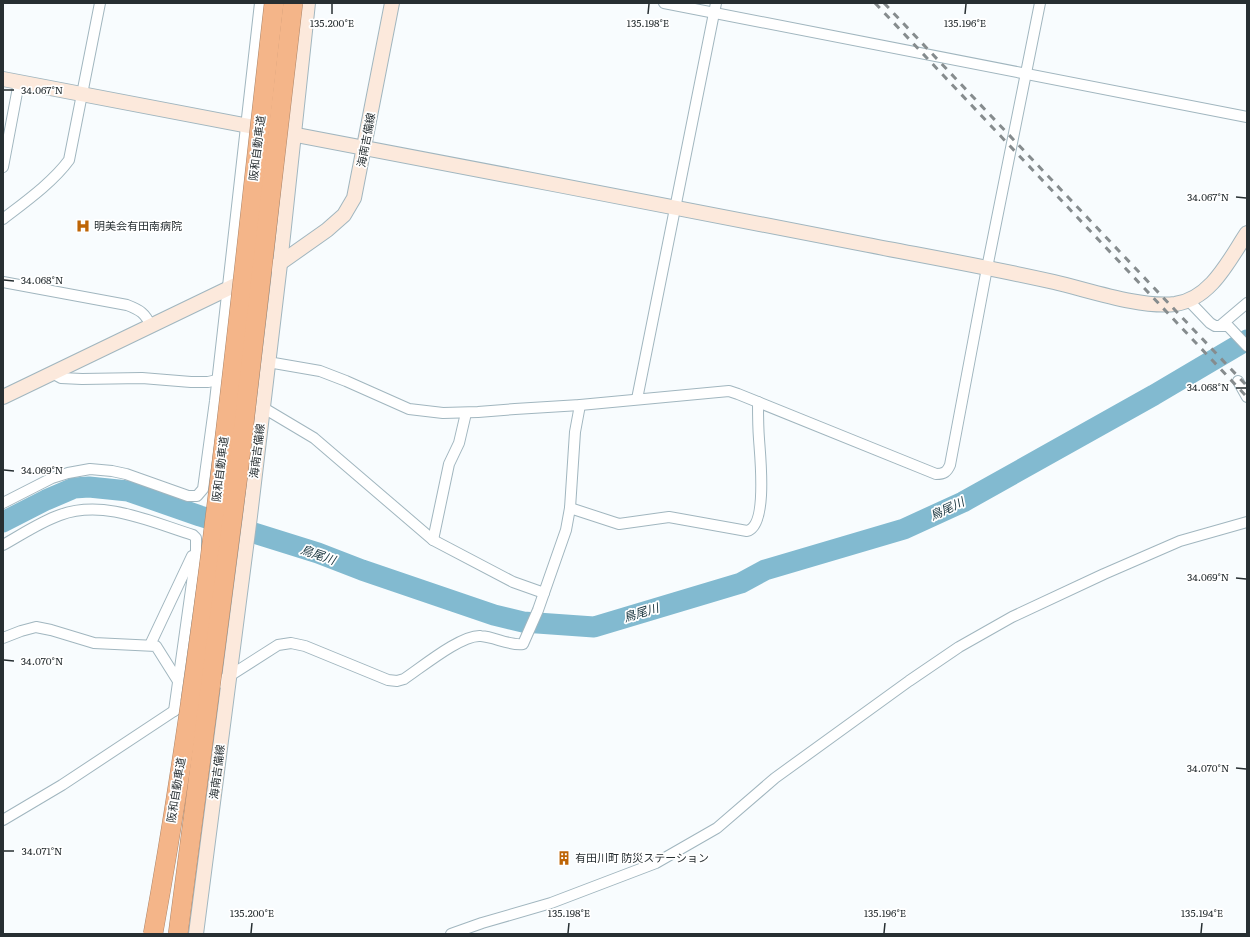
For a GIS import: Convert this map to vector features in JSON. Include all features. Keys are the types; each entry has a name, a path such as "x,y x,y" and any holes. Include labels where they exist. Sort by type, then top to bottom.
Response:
{"highway":[{"name":"阪和自動車道","path":"153,934 178,782 208,567 274,3"},
{"name":"阪和自動車道","path":"178,934 238,475 293,3"}],"street":[{"path":"3,219 64,168 69,160 100,3"},
{"path":"3,504 52,478 68,473 90,470 112,471 188,496 197,496 203,489 217,380 260,3"},
{"path":"3,397 280,264 308,3"},
{"name":"海南吉備線","path":"196,934 250,516 280,264 327,230 344,215 354,198 365,148 392,3"},
{"path":"664,3 715,8 1026,74 1247,117"},
{"path":"268,362 320,371 409,409 443,413 466,413 580,405 729,391 936,474 945,472 948,470 950,465 987,268 1040,3"},
{"path":"638,399 715,8"},
{"path":"3,79 676,207 987,268 1136,301 1174,304 1200,295 1218,277 1247,233"},
{"path":"3,167 19,82"},
{"path":"3,282 127,305 137,309 146,316 151,326"},
{"path":"1188,300 1210,323 1215,326 1228,326 1247,346"},
{"path":"1221,325 1247,303"},
{"path":"52,373 61,378 75,379 142,378 208,382 226,377 265,382"},
{"path":"1238,381 1247,397"},
{"path":"570,508 619,524 668,517 750,530 755,524 761,496 761,458 758,402"},
{"path":"3,820 62,784 278,645 291,643 305,646 388,680 397,681 404,679 467,638 482,636 523,644 526,641 538,610 566,530 570,508 575,432 580,405"},
{"path":"262,407 314,438 433,540 513,582 544,593"},
{"path":"433,540 449,464 459,443 466,413"},
{"path":"3,545 59,515 78,510 103,509 126,514 196,538 196,554 174,711"},
{"path":"451,934 482,923 551,903 656,862 717,828 776,778 909,681 959,647 1020,614 1104,574 1180,541 1247,522"},
{"path":"150,645 192,556 196,554"},
{"path":"3,638 36,627 94,643 156,646 178,681"}],"waterway":[{"name":"鳥尾川","path":"3,522 46,500 74,488 89,487 128,491 200,516 318,553 362,570 494,615 523,622 594,627 741,583 765,570 904,529 963,502 1154,395 1247,340"}],"railway":[{"path":"875,3 1247,397"},
{"path":"884,3 1247,386"}],"place":[{"name":"明美会有田南病院","path":"83,226"},
{"name":"有田川町 防災ステーション","path":"564,858"}]}
